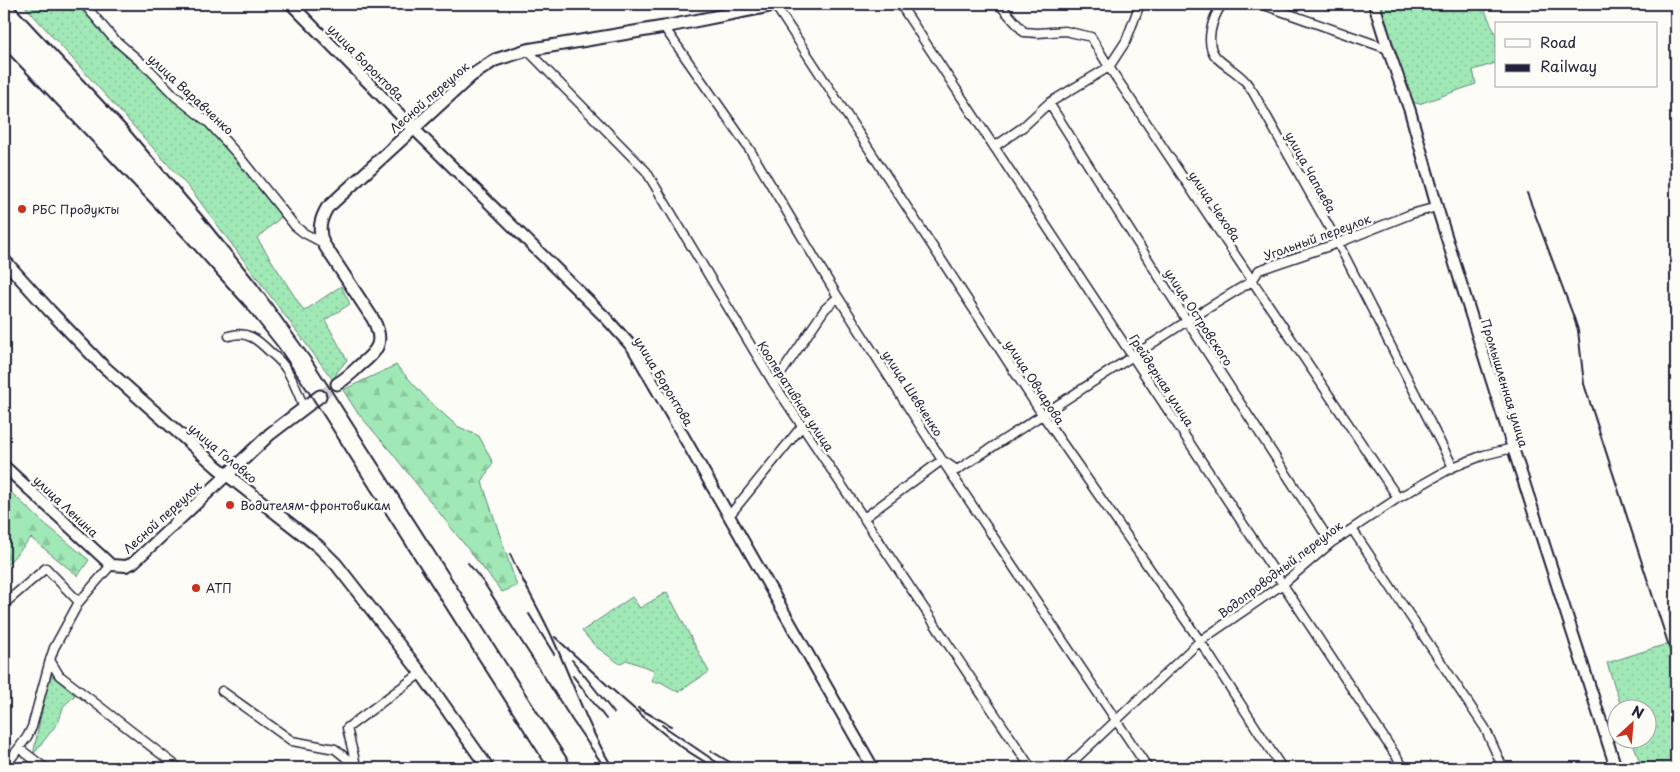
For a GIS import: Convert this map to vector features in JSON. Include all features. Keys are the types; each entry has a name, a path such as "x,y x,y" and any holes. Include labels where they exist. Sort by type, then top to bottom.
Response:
{"main road":[{"name":"Лесной переулок","path":"323,243 320,235 320,225 327,208 471,76 495,60 527,50 664,27 777,4"},
{"path":"323,243 373,319 378,328 380,339 378,348 373,355 337,384"},
{"name":"улица Головко","path":"4,260 102,365 227,476 318,546 336,564 421,673 488,768"},
{"name":"Лесной переулок","path":"227,476 270,434 320,396"}],"street":[{"name":"улица Варавченко","path":"84,4 113,38 151,71 175,96 208,123 270,194 295,226 323,243"},
{"name":"улица Боронтова","path":"291,4 413,128 605,317 632,348 873,768"},
{"name":"улица Овчарова","path":"777,4 1042,414 1200,641 1282,768"},
{"name":"Грейдерная улица","path":"900,4 1404,768"},
{"name":"улица Чехова","path":"999,4 1024,32 1065,31 1091,38 1398,498"},
{"path":"994,147 1023,127 1049,103 1109,67 1126,41 1140,4"},
{"name":"улица Чапаева","path":"1222,4 1216,14 1211,32 1211,46 1215,56 1244,79 1253,92 1338,243 1453,467"},
{"path":"1261,4 1388,49"},
{"name":"Промышленная улица","path":"1374,4 1410,111 1512,448 1616,768"},
{"name":"улица Шевченко","path":"664,27 750,150 838,297 942,460 1148,768"},
{"name":"Кооперативная улица","path":"527,50 646,171 774,384 1031,768"},
{"name":"улица Островского","path":"1049,103 1331,543"},
{"name":"Угольный переулок","path":"942,460 957,470 1252,281 1259,270 1338,243 1411,214 1438,207"},
{"path":"774,384 825,309 838,297"},
{"path":"229,336 247,334 257,339 270,351 287,370 304,408"},
{"path":"729,516 802,426"},
{"name":"Водопроводный переулок","path":"1066,768 1200,641 1283,584 1331,543 1398,498 1453,467 1512,448"},
{"path":"864,518 942,460"},
{"name":"улица Ленина","path":"4,466 111,565"},
{"name":"Лесной переулок","path":"111,565 126,566 133,563 227,476"},
{"path":"1352,529 1486,728 1503,768"},
{"path":"4,768 27,737 36,718 45,674 54,648 79,602 111,565"},
{"path":"4,604 46,568 79,602"},
{"path":"50,660 58,674 179,768"},
{"path":"356,767 347,728 421,673"},
{"path":"222,691 292,741 335,749 356,767"},
{"path":"18,748 45,768"}],"green space":[{"path":"23,4 84,4 90,12 209,123 286,213 257,238 304,311 341,286 350,304 325,320 347,360 333,380 192,191"},
{"path":"1381,4 1482,4 1495,33 1495,63 1473,70 1476,84 1419,104 1413,102 1408,97 1380,6"},
{"path":"396,365 430,402 457,426 479,436 493,463 482,482 517,586 502,592 392,453 357,412 343,390"},
{"path":"4,486 43,522 89,560 78,576 31,538 6,566 4,564"},
{"path":"667,592 709,672 678,692 661,682 652,682 654,670 626,660 620,664 595,646 582,631 632,597 640,608"},
{"path":"1676,641 1676,768 1642,768 1636,750 1658,750 1658,700 1619,700 1607,663"},
{"path":"51,675 75,695 63,707 59,721 33,755 48,680"}],"tunnel":[{"path":"320,396 337,384"}],"railway":[{"path":"12,4 126,126 257,284 311,359 573,768"},
{"path":"4,49 185,239 247,308 278,347 310,394 548,768"},
{"path":"1527,193 1578,330 1584,384 1676,668"},
{"path":"510,554 548,628 581,705 613,768"},
{"path":"468,563 484,583 605,768"},
{"path":"529,614 554,654"},
{"path":"555,637 658,729 686,750 716,768"},
{"path":"572,660 614,713"},
{"path":"573,676 606,719"},
{"path":"638,708 671,726"},
{"path":"662,725 725,768"},
{"path":"711,751 738,767"}],"place":[{"name":"РБС Продукты","path":"22,209"},
{"name":"Водителям-фронтовикам","path":"230,505"},
{"name":"АТП","path":"196,588"}]}
